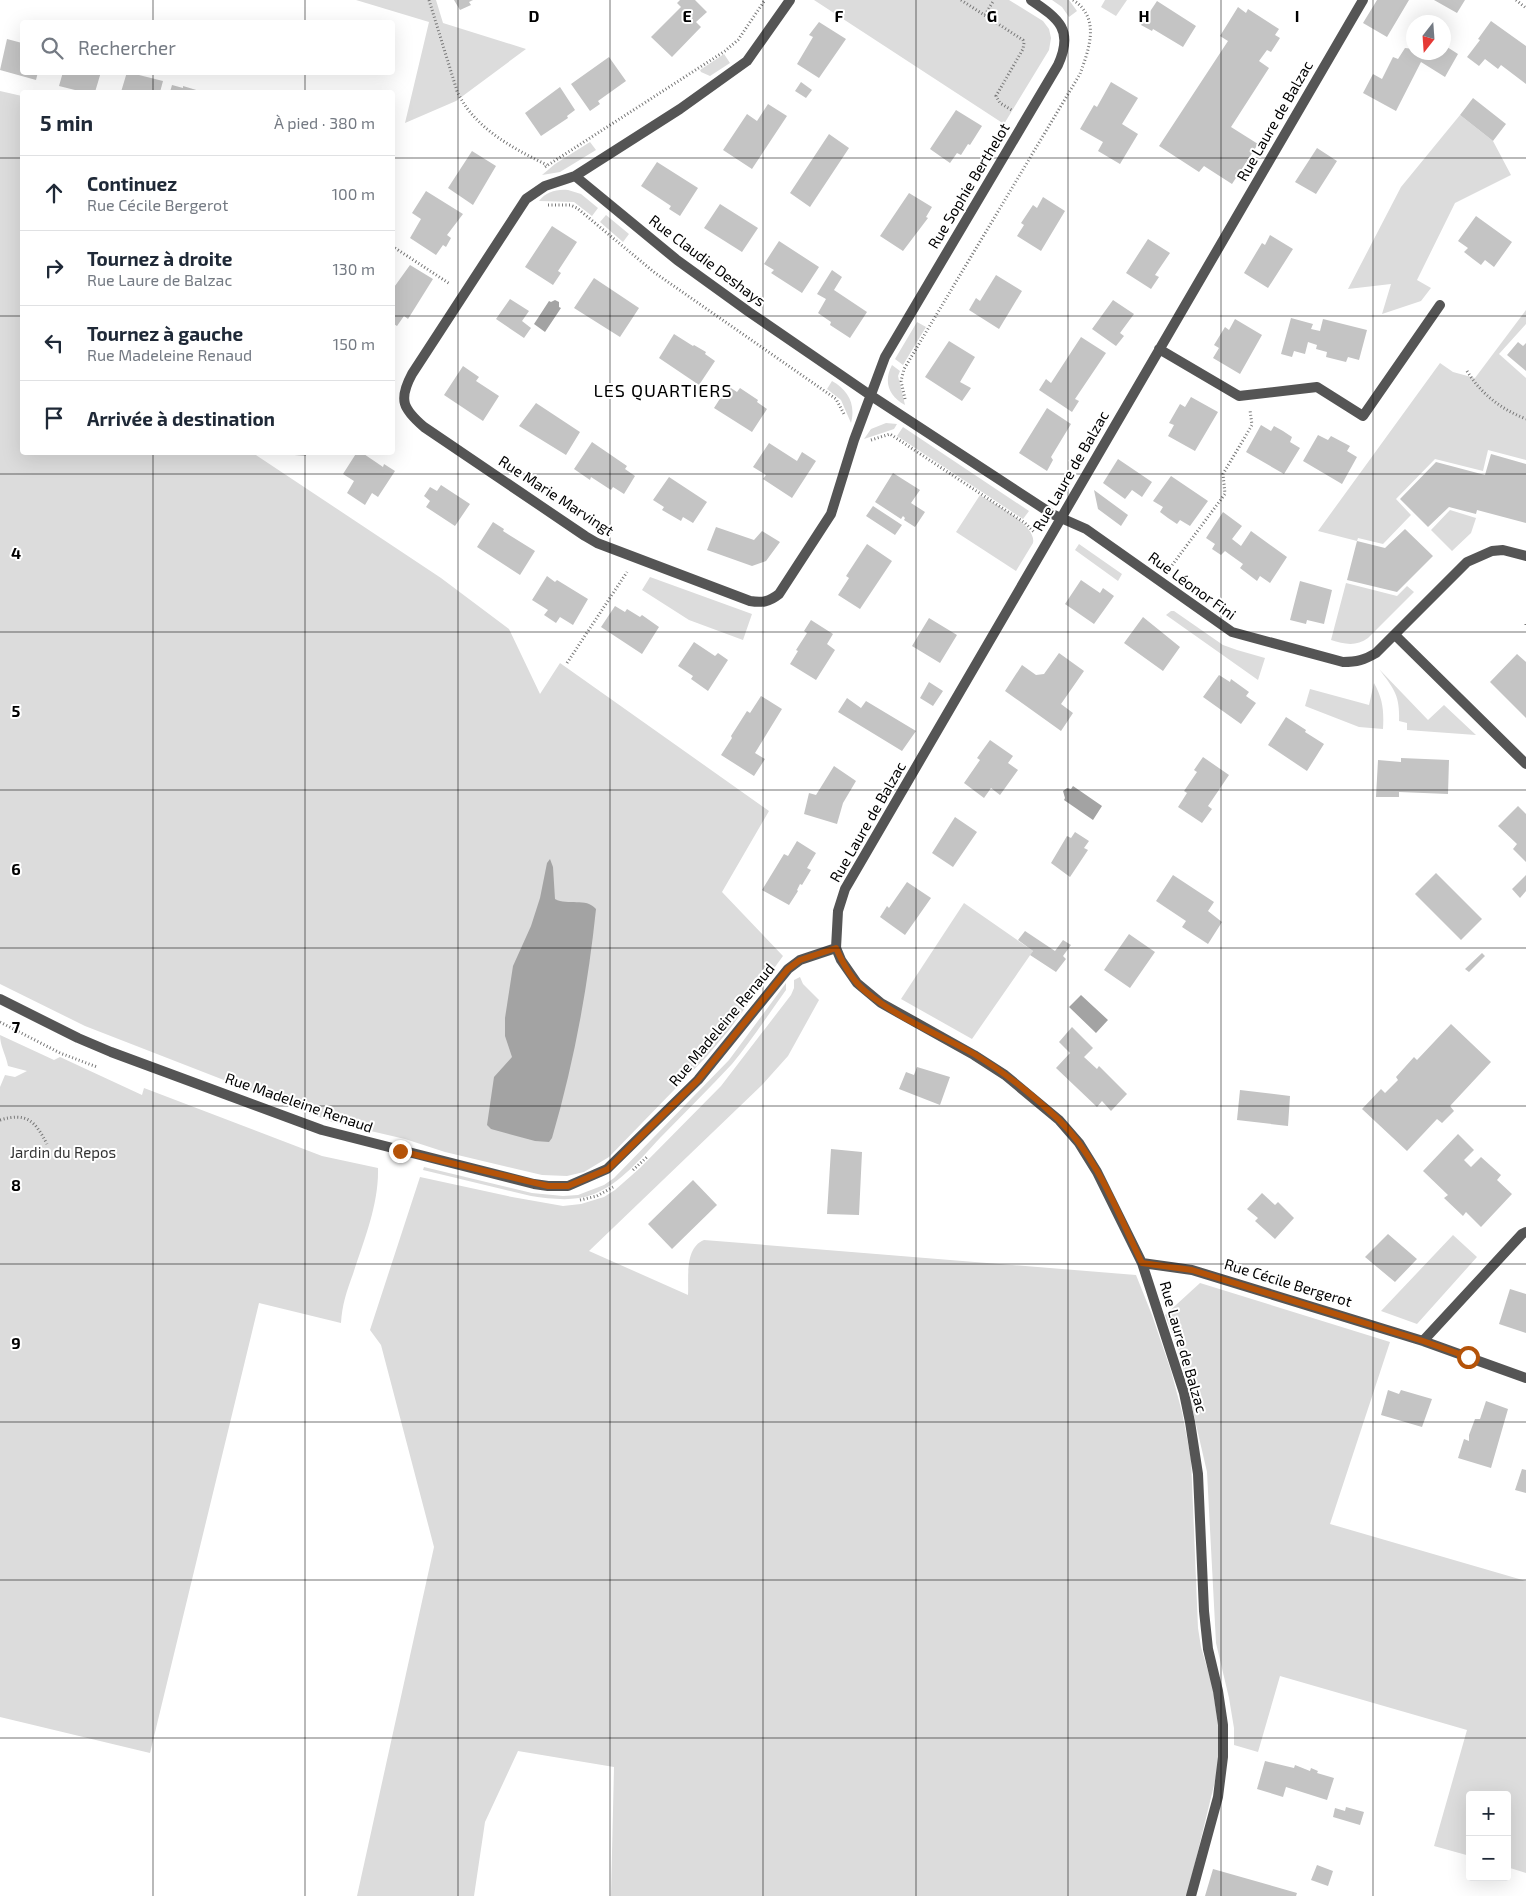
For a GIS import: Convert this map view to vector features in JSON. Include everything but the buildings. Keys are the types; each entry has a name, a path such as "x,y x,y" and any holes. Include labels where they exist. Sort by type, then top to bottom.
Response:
{"street":[{"path":"575,176 680,109 747,61 790,0"},
{"name":"Rue Sophie Berthelot","path":"870,395 885,357 1064,53 1066,44 1064,32 1060,24 1054,16 1031,0"},
{"name":"Rue Laure de Balzac","path":"1191,1896 1218,1797 1223,1757 1223,1725 1218,1691 1208,1649 1204,1611 1198,1474 1188,1412 1142,1263 1097,1172 1079,1143 1059,1120 1005,1075 974,1055 882,1003 865,991 849,972 836,948 838,912 845,889 1363,0"},
{"name":"Rue Marie Marvingt","path":"575,176 545,186 526,199 406,386 403,396 404,405 408,412 424,427 585,536 636,558 759,603 770,600 779,594 831,514 870,395"},
{"name":"Rue Claudie Deshays","path":"575,176 677,260 870,395 1062,519"},
{"path":"1159,349 1239,396 1317,387 1363,416 1440,305"},
{"name":"Rue Léonor Fini","path":"1062,519 1072,521 1086,529 1232,632 1343,662 1364,660 1376,653 1467,562 1492,550 1503,550 1526,556"},
{"path":"1395,635 1526,764"},
{"name":"Rue Madeleine Renaud","path":"0,999 78,1038 111,1052 322,1130 534,1184 568,1186 608,1169 640,1138 698,1080 788,969 800,960 836,948"},
{"path":"1423,1341 1522,1234 1526,1232"},
{"name":"Rue Cécile Bergerot","path":"1142,1263 1192,1270 1423,1341 1526,1378"}],"path":[{"path":"429,0 462,103 473,117 493,134 547,165"},
{"path":"540,172 547,165 725,51 738,40 764,0"},
{"path":"960,0 1023,40 1023,49 996,96 1000,102 1046,130"},
{"path":"985,15 994,0"},
{"path":"909,405 901,381 904,369 1080,74 1091,43 1091,32 1088,15 1073,0"},
{"path":"1516,0 1526,8"},
{"path":"526,199 532,204 570,205 577,208 655,273 836,399 846,419"},
{"path":"395,248 464,294"},
{"path":"1467,371 1483,393 1499,406 1526,419"},
{"path":"1161,581 1224,494 1223,474 1252,425 1249,396"},
{"path":"854,440 862,443 890,434 1025,523 1038,537 1043,551"},
{"path":"1025,523 1037,504"},
{"path":"567,663 636,558"},
{"path":"0,1022 60,1053 106,1070"},
{"path":"0,1120 18,1116 26,1118 35,1124 48,1144"},
{"path":"631,1172 651,1152"},
{"path":"575,1201 597,1196 618,1183"}],"green space":[{"path":"356,0 436,0 443,23 526,49 456,101 405,123 429,22"},
{"path":"814,0 1009,0 1043,21 1049,29 1051,38 1049,50 1004,124"},
{"path":"1052,0 1069,0 1077,11 1069,17 1062,7"},
{"path":"1105,0 1127,0 1116,16 1101,7"},
{"path":"724,54 730,63 710,76 701,72 700,70"},
{"path":"0,91 20,96 20,455 256,455 441,578 509,629 540,694 560,663 769,811 722,892 783,956 729,1030 707,1056 609,1157 584,1172 567,1176 542,1175 332,1122 85,1026 0,984"},
{"path":"1460,115 1493,141 1511,175 1455,203 1417,280 1431,288 1421,301 1382,314 1391,284 1348,289 1401,187"},
{"path":"590,142 596,150 560,172 542,175 555,164"},
{"path":"568,190 581,194 598,208 592,216 574,202 539,201 545,195 552,192"},
{"path":"606,215 629,234 623,242 600,222"},
{"path":"1526,310 1526,324 1499,354 1526,378 1526,460 1488,450 1483,471 1435,459 1396,499 1411,515 1383,544 1358,538 1357,541 1318,531 1440,363 1453,372 1475,378"},
{"path":"917,322 926,327 903,365 895,359"},
{"path":"892,365 900,371 898,376 905,405 891,393 889,388 888,377"},
{"path":"832,381 849,398 852,410 851,423 841,400 827,389"},
{"path":"886,423 897,424 894,429 864,439 871,429"},
{"path":"903,427 1029,511 1023,519 897,436"},
{"path":"980,495 1022,522 1032,536 1033,543 1016,571 956,532"},
{"path":"1450,510 1476,518 1471,533 1452,551 1431,530"},
{"path":"1079,544 1122,574 1118,581 1075,550"},
{"path":"650,577 752,614 743,640 689,620 642,590"},
{"path":"1346,583 1397,596 1407,586 1414,592 1368,638 1359,643 1345,643 1331,640"},
{"path":"1174,611 1223,645 1265,658 1258,680 1166,615"},
{"path":"1379,669 1428,720 1444,705 1476,735 1407,730 1407,723 1399,721 1395,693"},
{"path":"1374,683 1382,705 1383,729 1359,727 1305,706 1310,689 1369,705"},
{"path":"964,903 1033,951 972,1039 901,999"},
{"path":"800,977 803,984 819,1000 788,1056 762,1085 589,1251 688,1295 690,1257 693,1250 704,1240 1136,1275 1171,1371 1182,1412 1191,1459 1198,1628 1201,1647 1213,1688 1219,1734 1219,1757 1216,1777 1187,1896 611,1896 614,1767 518,1751 485,1822 474,1896 357,1896 434,1547 381,1345 370,1330 420,1177 563,1206 581,1204 604,1197 640,1168 721,1086 791,995 794,988 794,980"},
{"path":"786,983 786,990 732,1064 622,1177 604,1189 586,1197 547,1198 531,1196 423,1170 424,1167 532,1193 563,1196 578,1195 604,1185 614,1178 729,1060"},
{"name":"Jardin du Repos","path":"0,1035 54,1060 60,1057 142,1095 144,1088 322,1156 378,1168 378,1181 373,1208 345,1298 341,1323 259,1303 150,1753 0,1717 0,1087 5,1075 15,1077 27,1071 8,1066"},
{"path":"1453,1235 1477,1257 1417,1324 1381,1311"},
{"path":"1200,1283 1390,1342 1330,1524 1526,1581 1526,1873 1511,1868 1511,1791 1466,1791 1466,1855 1434,1846 1467,1730 1280,1676 1258,1752 1234,1745 1234,1728 1229,1698 1216,1643 1207,1472 1179,1351 1165,1315"}],"shaded area":[{"path":"555,300 559,302 559,307 561,308 545,332 534,324 549,301"},
{"path":"1073,786 1102,806 1093,820 1064,800 1063,791 1067,788 1071,789"},
{"path":"550,859 553,867 555,899 565,902 587,903 596,909 589,967 573,1053 560,1110 552,1138 549,1142 535,1141 491,1129 487,1125 494,1077 512,1057 505,1036 505,1018 513,966 531,926 540,898 547,863"},
{"path":"1081,995 1108,1020 1096,1033 1069,1007"}],"district":[{"name":"LES QUARTIERS","path":"663,391"}],"route":[{"path":"400,1151 548,1186 568,1186 608,1169 698,1080 788,969 800,960 836,948 849,972 865,991 882,1003 974,1055 1005,1075 1059,1120 1079,1143 1097,1172 1142,1263 1192,1270 1423,1341 1468,1357"}]}
